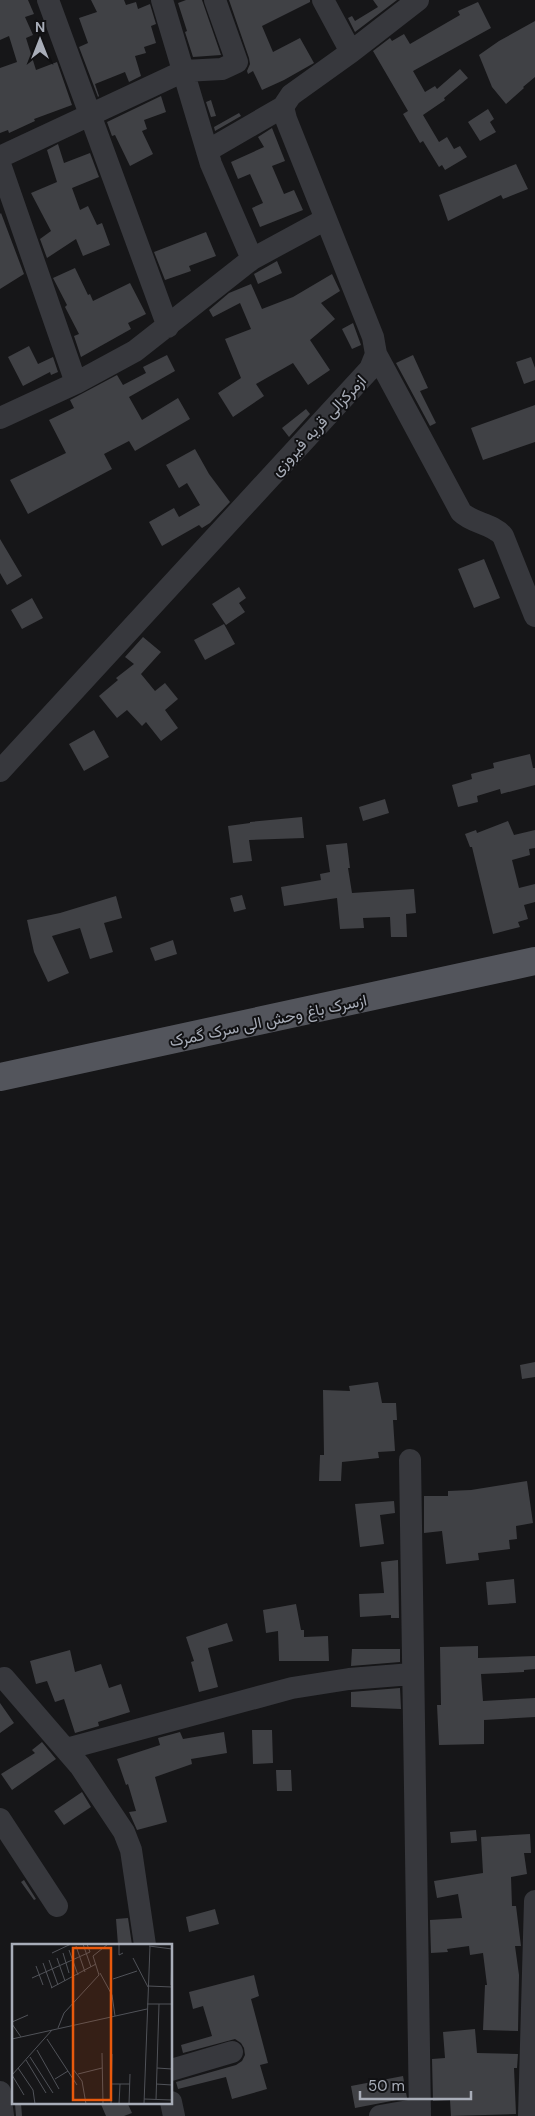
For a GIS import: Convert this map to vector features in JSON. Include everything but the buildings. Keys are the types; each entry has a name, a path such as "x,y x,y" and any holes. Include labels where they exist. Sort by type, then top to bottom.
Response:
{"main road":[{"name":"ازسرک باغ وحش الی سرک گمرک","path":"0,1077 535,961"}],"street":[{"path":"48,0 168,327"},
{"path":"162,0 211,164 252,259"},
{"path":"0,158 184,71 222,69 237,62 215,0"},
{"path":"322,0 351,52"},
{"path":"207,151 283,107 291,95 351,52 418,0"},
{"path":"283,107 286,119 373,337 376,354 461,512 471,521 496,530 503,536 535,616"},
{"path":"0,164 76,383"},
{"path":"0,418 76,383 135,352 252,259 326,219"},
{"name":"ازمرکزالی قریه فیروزی","path":"0,771 370,369 376,354"},
{"path":"380,2116 420,2112 410,1460"},
{"path":"66,1749 292,1688 349,1679 412,1674"},
{"path":"4,1678 80,1766 118,1824 131,1850 145,1944"},
{"path":"0,1819 57,1906"},
{"path":"529,2116 535,1901"},
{"path":"172,2070 232,2052"},
{"path":"0,2092 3,2116"}]}
